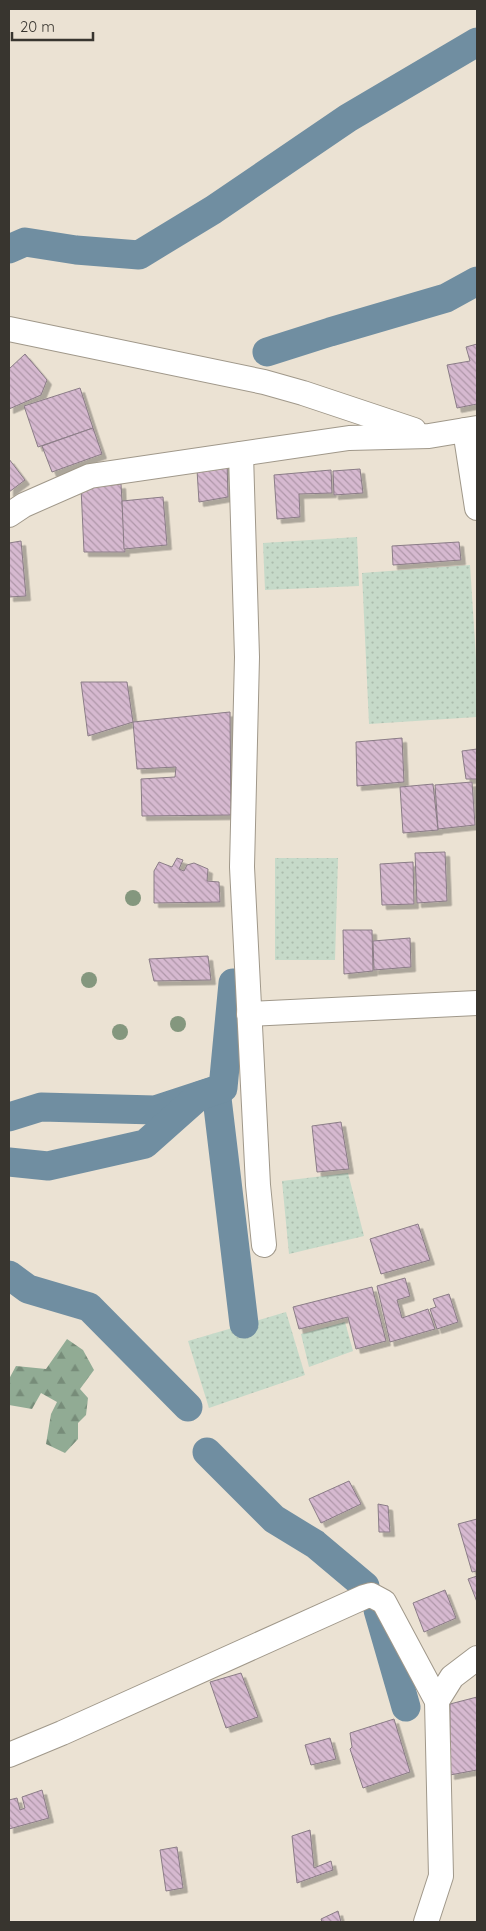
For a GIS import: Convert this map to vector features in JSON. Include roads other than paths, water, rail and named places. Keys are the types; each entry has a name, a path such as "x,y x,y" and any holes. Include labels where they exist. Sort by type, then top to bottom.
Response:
{"street":[{"path":"9,329 264,382 303,393 430,436"},
{"path":"9,515 24,505 90,476 349,438 430,436 471,429 477,508"},
{"path":"241,454 247,657 242,867 258,1185 264,1245"},
{"path":"249,1014 477,1003"},
{"path":"9,1755 371,1595 384,1602 437,1701 441,1876 426,1922"},
{"path":"437,1701 452,1677 477,1658"}],"waterway":[{"path":"9,249 25,242 76,250 139,255 213,210 348,118 477,42"},
{"path":"267,352 446,298 477,281"},
{"path":"9,1162 48,1166 145,1144 199,1096 223,1088 233,983"},
{"path":"9,1117 41,1107 155,1110 216,1090 244,1324"},
{"path":"9,1275 28,1289 89,1307 188,1407"},
{"path":"207,1452 274,1519 315,1544 365,1586"},
{"path":"378,1610 406,1707"}]}
